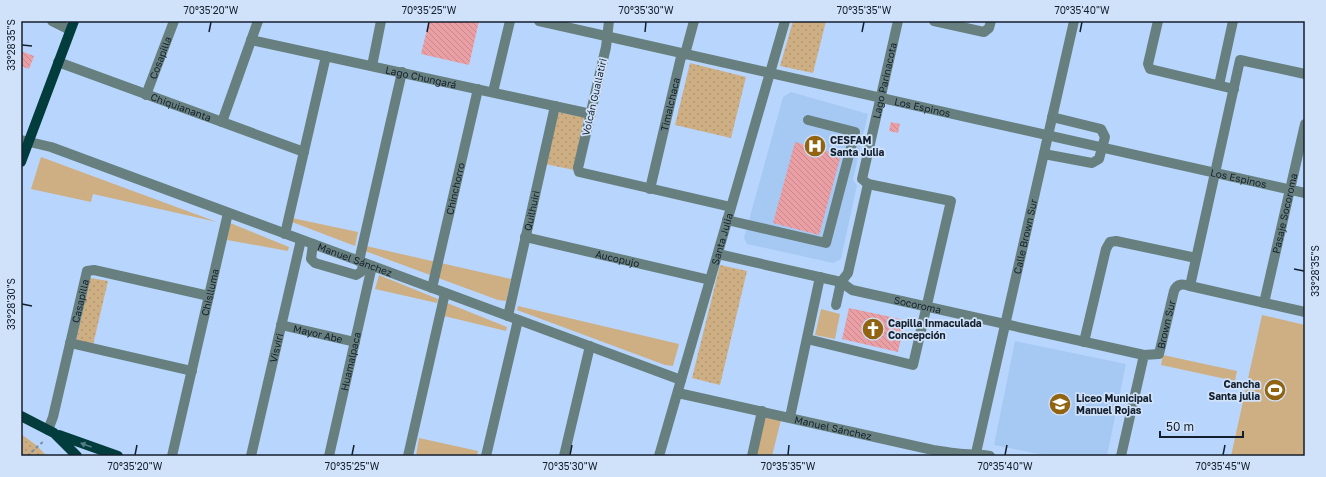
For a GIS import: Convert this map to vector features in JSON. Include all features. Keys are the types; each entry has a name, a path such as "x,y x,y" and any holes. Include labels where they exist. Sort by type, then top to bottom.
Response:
{"main road":[{"path":"21,162 25,141 72,25"},
{"path":"21,416 51,431 118,456"},
{"path":"51,431 77,456"}],"street":[{"path":"52,21 72,25"},
{"name":"Cosapilla","path":"146,95 174,21"},
{"path":"222,122 258,21"},
{"path":"372,66 381,21"},
{"path":"493,92 510,21"},
{"name":"Los Espinos","path":"539,21 1305,193"},
{"name":"Volcán Guallatiri","path":"609,21 591,114 578,168 579,172 650,189"},
{"name":"Timalchaca","path":"650,189 681,57 684,54 694,21"},
{"name":"Santa Julia","path":"659,456 785,21"},
{"name":"Lago Parinacota","path":"836,305 841,282 848,273 868,184 863,181 862,177 898,21"},
{"path":"934,21 981,32 989,26"},
{"name":"Calle Brown Sur","path":"976,453 1074,21"},
{"path":"1158,21 1148,64 1150,69 1234,89"},
{"path":"1219,86 1233,21"},
{"name":"Lago Chungará","path":"251,40 591,114"},
{"path":"285,234 326,56"},
{"path":"1305,74 1240,60 1190,286 1305,312"},
{"name":"Chiquiananta","path":"58,62 304,152"},
{"name":"Huamalpaca","path":"329,456 355,342 365,263 402,72"},
{"name":"Chinchorro","path":"432,288 478,89"},
{"name":"Quilhuiri","path":"508,316 555,106"},
{"path":"1044,154 1092,163 1099,159 1103,148 1105,137 1101,129 1052,117"},
{"path":"727,220 826,243 855,132 808,120"},
{"name":"Pasaje Socoroma","path":"1264,303 1305,124"},
{"name":"Manuel Sánchez","path":"25,141 51,148 681,380"},
{"path":"807,339 913,365 951,201 868,184"},
{"path":"650,189 731,207"},
{"name":"Chislluma","path":"172,456 228,213"},
{"name":"Aucopujo","path":"525,237 710,280"},
{"name":"Visviri","path":"251,456 301,240"},
{"path":"1084,342 1106,250 1110,242 1116,241 1196,258"},
{"path":"313,244 311,259 315,263 356,275 361,272 365,263"},
{"name":"Socoroma","path":"718,254 841,282 852,290 1144,355"},
{"name":"Casapilla","path":"51,431 86,273 89,270 209,296"},
{"path":"790,417 820,278"},
{"name":"Brown Sur","path":"1121,456 1144,355 1159,354 1175,288 1180,284 1190,286"},
{"path":"408,456 445,293"},
{"path":"486,456 518,320"},
{"name":"Mayor Abe","path":"281,325 355,342"},
{"path":"70,343 192,371"},
{"path":"564,456 590,346"},
{"name":"Manuel Sánchez","path":"678,393 790,417 942,453 976,453 990,456"},
{"path":"752,456 762,411"}],"path":[{"path":"27,456 51,431"}],"shaded area":[{"path":"793,21 826,21 813,73 780,66"},
{"path":"690,63 746,77 731,138 675,125"},
{"name":"CESFAM Santa Julia","path":"791,92 868,114 853,180 857,185 841,259 833,263 747,244 744,238 783,97"},
{"path":"557,112 584,117 574,170 545,164"},
{"path":"41,157 217,222 93,194 91,202 31,189"},
{"path":"292,218 358,232 355,246 292,222"},
{"path":"230,223 289,247 288,251 227,240"},
{"path":"366,246 511,279 506,301 498,300 365,251"},
{"path":"720,265 747,271 720,385 692,378"},
{"path":"379,275 438,299 437,303 375,289"},
{"path":"90,278 108,281 93,345 76,341"},
{"path":"447,303 507,327 506,331 444,316"},
{"path":"518,306 679,344 673,366 665,365 517,310"},
{"path":"821,309 840,314 835,339 815,335"},
{"name":"Cancha Santa julia","path":"1262,315 1305,325 1305,456 1231,456"},
{"name":"Liceo Municipal Manuel Rojas","path":"1015,341 1126,364 1107,456 1049,456 994,445"},
{"path":"1163,355 1237,371 1235,381 1161,365"},
{"path":"765,416 781,420 772,456 756,456"},
{"path":"21,434 36,445 47,456 21,456"},
{"path":"419,438 478,451 477,456 416,456"}],"building":[{"path":"429,21 479,21 469,65 421,54"},
{"path":"21,51 34,56 29,69 21,66"},
{"path":"891,122 900,124 898,133 889,131"},
{"path":"795,142 841,155 819,235 773,223"},
{"name":"Capilla Inmaculada Concepción","path":"849,308 905,320 898,352 842,339"}],"place":[{"name":"CESFAM Santa Julia","path":"815,146"},
{"name":"Capilla Inmaculada Concepción","path":"873,329"},
{"name":"Cancha Santa julia","path":"1275,390"},
{"name":"Liceo Municipal Manuel Rojas","path":"1060,404"}]}
